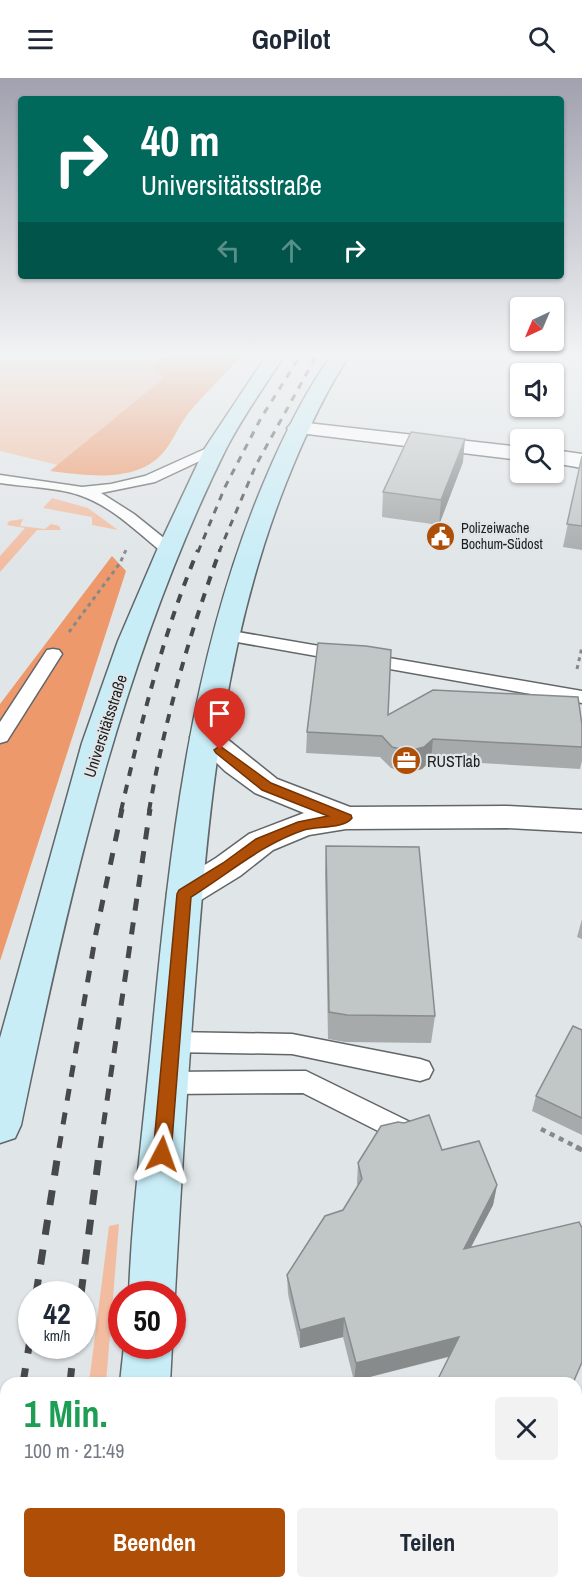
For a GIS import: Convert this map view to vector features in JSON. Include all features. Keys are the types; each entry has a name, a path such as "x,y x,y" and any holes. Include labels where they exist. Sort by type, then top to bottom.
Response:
{"main road":[{"name":"Universitätsstraße","path":"0,1125 25,1013 97,743 132,641 169,550 216,448 231,423"},
{"path":"153,1281 167,1083 184,894 205,737 230,610 257,523 301,423"},
{"path":"146,1377 147,1359"}],"street":[{"path":"298,428 510,453"},
{"path":"564,458 582,461"},
{"path":"205,737 266,786 346,818"},
{"path":"184,894 228,867 261,842 303,825 346,818 507,817 582,821"}],"lane":[{"path":"82,491 150,479 216,448"},
{"path":"0,479 82,491 105,501 122,512 169,550"},
{"path":"226,635 582,697"},
{"path":"0,736 53,654"},
{"path":"171,1042 292,1044 420,1070"},
{"path":"167,1083 306,1082 401,1130"}],"path":[{"path":"53,654 120,563"},
{"path":"577,671 582,646"},
{"path":"541,1130 582,1150"}],"shaded area":[{"path":"0,423 109,423 58,465 0,451"},
{"path":"108,423 182,423 166,450 151,464 138,470 109,475 50,471"},
{"path":"52,498 88,508 118,530 92,525 92,517 43,508"},
{"path":"23,519 20,526 45,529 51,524 59,526 61,530 37,530 0,572 0,556 25,528 7,525 9,521"},
{"path":"112,556 126,571 0,961 0,704"},
{"path":"119,1224 114,1281 108,1281 106,1377 90,1377 92,1359 96,1359 96,1328 109,1226"}],"building":[{"path":"411,432 465,439 441,500 383,492"},
{"path":"582,456 582,526 567,524"},
{"path":"318,643 391,650 388,715 433,690 578,697 582,747 433,739 424,747 409,751 392,747 382,736 307,732"},
{"path":"326,846 419,847 435,1016 347,1015 329,1012"},
{"path":"573,1026 582,1030 582,1118 536,1096"},
{"path":"429,1115 442,1150 479,1141 497,1185 464,1249 579,1222 582,1228 582,1362 576,1377 439,1377 459,1337 356,1363 344,1318 300,1330 287,1275 325,1216 343,1210 362,1179 358,1163 381,1126 404,1123"}],"railway":[{"path":"198,552 225,487 258,423"},
{"path":"219,552 256,465 279,423"},
{"path":"121,811 164,646 185,581 198,550"},
{"path":"149,811 178,679 220,550"},
{"path":"59,1148 96,933 122,809"},
{"path":"100,1148 150,809"},
{"path":"38,1281 59,1147"},
{"path":"83,1281 100,1147"},
{"path":"24,1377 27,1359"},
{"path":"71,1377 73,1359"}],"place":[{"name":"Polizeiwache Bochum-Südost","path":"440,536"},
{"name":"RUSTlab","path":"406,761"}],"route":[{"path":"162,1154 184,894 228,867 261,842 303,825 346,818 266,786 220,750"}]}
